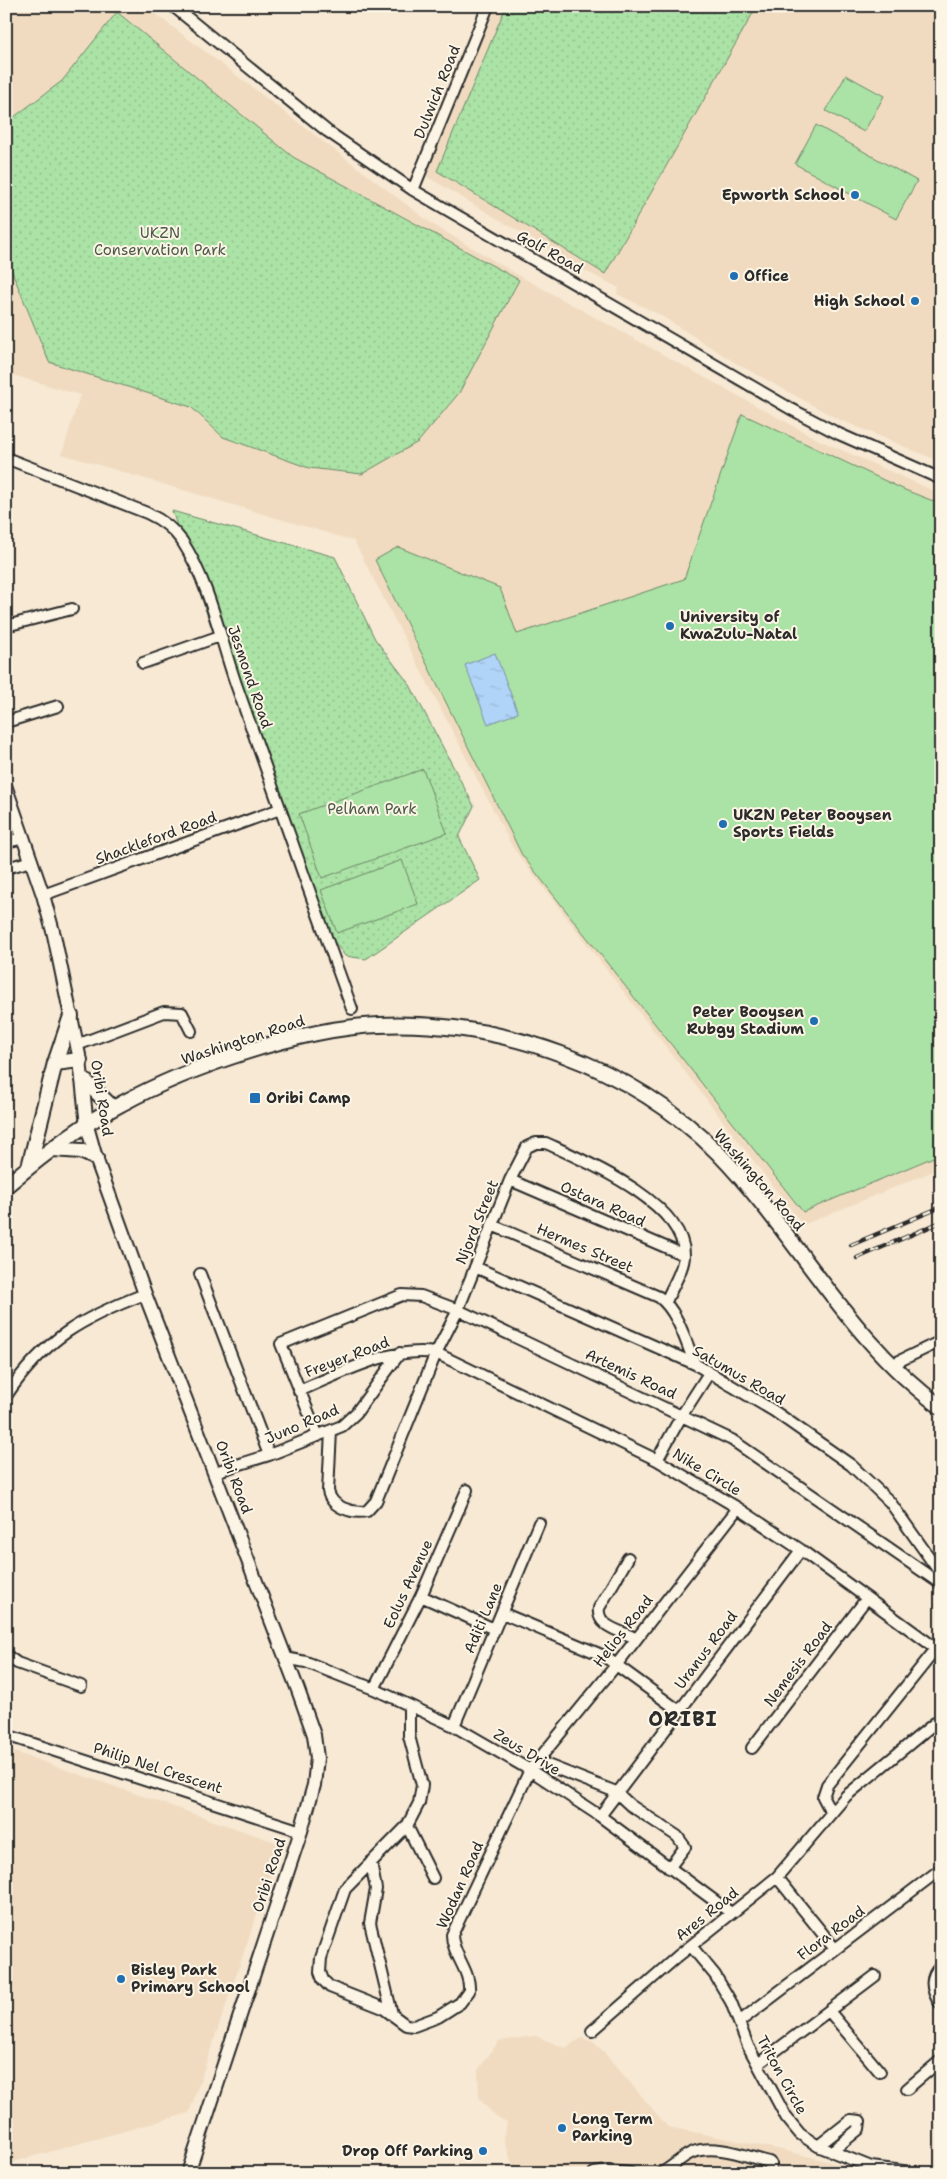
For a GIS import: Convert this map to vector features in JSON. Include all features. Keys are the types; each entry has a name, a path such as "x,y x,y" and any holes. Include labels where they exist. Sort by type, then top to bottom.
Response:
{"main road":[{"path":"29,1167 55,1063 71,1016"},
{"name":"Washington Road","path":"6,1186 29,1167 113,1108 165,1083 253,1051 307,1036 348,1028 378,1025 445,1028 491,1034 550,1050 578,1060 622,1082 680,1120 702,1138 733,1171 891,1365 911,1384 941,1407"},
{"path":"55,1063 80,1060"},
{"path":"83,1079 113,1108"},
{"path":"53,1150 80,1151 96,1158"}],"street":[{"name":"Golf Road","path":"173,6 327,130 413,190 791,409 839,434 941,479"},
{"name":"Dulwich Road","path":"413,190 488,6"},
{"name":"Jesmond Road","path":"6,458 160,519 172,529 182,542 195,568 220,636 352,1008"},
{"path":"6,626 72,609"},
{"path":"143,663 220,636"},
{"path":"6,722 58,706"},
{"name":"Oribi Road","path":"6,788 43,894 54,935 80,1060 87,1126 96,1158 145,1294 285,1658 316,1746 314,1785 188,2173"},
{"name":"Shackleford Road","path":"43,894 280,809"},
{"path":"6,842 24,838"},
{"path":"6,868 32,861"},
{"path":"77,1045 164,1012 182,1013 191,1030"},
{"name":"Njord Street","path":"331,1431 328,1491 330,1499 335,1504 356,1512 367,1511 373,1506 436,1353 458,1310 510,1180 528,1147 536,1143 546,1143 609,1172 663,1212 676,1229 684,1255"},
{"name":"Ostara Road","path":"510,1180 684,1255"},
{"name":"Hermes Street","path":"492,1225 651,1292 666,1302"},
{"path":"684,1255 666,1302 696,1364"},
{"name":"Satumus Road","path":"475,1267 696,1364 774,1411 851,1465 890,1502 941,1574"},
{"path":"200,1274 269,1455"},
{"path":"6,1396 35,1359 59,1337 88,1317 145,1294"},
{"name":"Artemis Road","path":"299,1391 281,1344 402,1295 415,1294 458,1310 682,1415 752,1453 941,1584"},
{"path":"891,1365 941,1341"},
{"name":"Juno Road","path":"215,1472 269,1455 331,1431 349,1421 400,1352"},
{"name":"Freyer Road","path":"299,1391 362,1364 400,1352 436,1353"},
{"name":"Nike Circle","path":"436,1353 657,1460 738,1508 801,1550 938,1650"},
{"path":"657,1460 682,1415 709,1373"},
{"path":"299,1391 318,1436"},
{"name":"Eolus Avenue","path":"374,1689 421,1596 468,1490"},
{"name":"Helios Road","path":"530,1770 618,1664 636,1638 738,1508"},
{"name":"Aditi Lane","path":"454,1726 539,1523"},
{"name":"Uranus Road","path":"600,1816 616,1792 801,1550"},
{"path":"628,1558 599,1608 598,1614 604,1623 636,1638"},
{"path":"421,1596 494,1629"},
{"name":"Nemesis Road","path":"752,1748 867,1598"},
{"path":"502,1613 589,1648 618,1664 678,1710"},
{"path":"831,1812 823,1797 827,1785 938,1650"},
{"path":"6,1655 17,1663 81,1686"},
{"name":"Zeus Drive","path":"285,1658 306,1662 374,1689 409,1707 454,1726 530,1770 600,1816 731,1913"},
{"name":"Wodan Road","path":"409,1707 408,1736 422,1785 419,1803 407,1826 350,1882 340,1899 321,1958 320,1972 323,1980 330,1987 392,2014 406,2025 419,2025 438,2017 460,2003 469,1991 469,1982 454,1946 452,1935 530,1770"},
{"name":"Ares Road","path":"592,2031 691,1946 777,1878 831,1812 859,1785 941,1718"},
{"name":"Philip Nel Crescent","path":"6,1735 300,1831"},
{"path":"537,1761 616,1792 630,1805 677,1836 683,1843 684,1849 669,1868"},
{"name":"Wodan Road","path":"407,1826 434,1878"},
{"path":"371,1862 376,1889 370,1923 392,2014"},
{"name":"Flora Road","path":"739,2022 941,1869"},
{"path":"777,1878 835,1949"},
{"name":"Triton Circle","path":"691,1946 715,1975 731,2002 748,2046 791,2125 818,2146 871,2167 919,2173"},
{"path":"941,1966 933,1977 932,1984 935,1996 941,2005"},
{"path":"758,2064 875,1976"},
{"path":"829,2011 880,2072"},
{"path":"906,2089 941,2060"},
{"path":"818,2146 851,2120 860,2121 859,2129 832,2151"},
{"path":"661,2173 688,2154 706,2149 728,2152 768,2162 771,2164 769,2173"},
{"path":"594,2173 608,2171 630,2173"},
{"path":"937,2173 941,2172"}],"shaded area":[{"name":"University of KwaZulu-Natal","path":"6,6 145,6 432,224 525,279 819,440 941,494 941,1168 803,1225 513,848 354,541 62,454 80,395 6,373"},
{"path":"495,6 941,6 941,462 836,418 734,362 660,315 617,294 619,288 587,272 426,176"},
{"name":"Bisley Park Primary School","path":"6,1749 281,1844 189,2113 6,2164"},
{"path":"535,2036 565,2048 582,2038 593,2042 668,2127 787,2151 873,2173 515,2173 504,2139 507,2122 495,2116 479,2098 478,2070 499,2041"}],"green space":[{"path":"506,6 757,6 605,274 437,171"},
{"name":"UKZN Conservation Park","path":"117,12 293,157 519,280 459,393 418,442 362,474 309,468 223,437 191,407 49,362 6,257 6,123 62,81"},
{"path":"846,75 884,96 864,132 826,111"},
{"path":"816,125 917,181 896,219 795,164"},
{"name":"UKZN Peter Booysen Sports Fields","path":"742,414 905,490 941,504 941,1154 803,1212 522,855 375,560 398,547 500,588 517,634 684,579"},
{"name":"Pelham Park","path":"172,511 335,557 375,639 410,685 474,806 459,837 480,880 366,959 345,956 313,913 246,729"},
{"path":"423,769 447,833 322,878 299,814"},
{"path":"402,860 418,904 337,933 321,890"}],"water":[{"path":"495,653 518,713 488,724 465,665"}],"railway":[{"path":"851,1245 941,1207"},
{"path":"857,1258 941,1222"}],"place":[{"name":"Epworth School","path":"855,195"},
{"name":"Office","path":"734,276"},
{"name":"High School","path":"915,301"},
{"name":"University of KwaZulu-Natal","path":"670,626"},
{"name":"UKZN Peter Booysen Sports Fields","path":"723,824"},
{"name":"Peter Booysen Rubgy Stadium","path":"814,1021"},
{"name":"Oribi Camp","path":"255,1098"},
{"name":"Bisley Park Primary School","path":"121,1979"},
{"name":"Long Term Parking","path":"562,2128"},
{"name":"Drop Off Parking","path":"483,2151"}],"district":[{"name":"ORIBI","path":"683,1719"}]}
